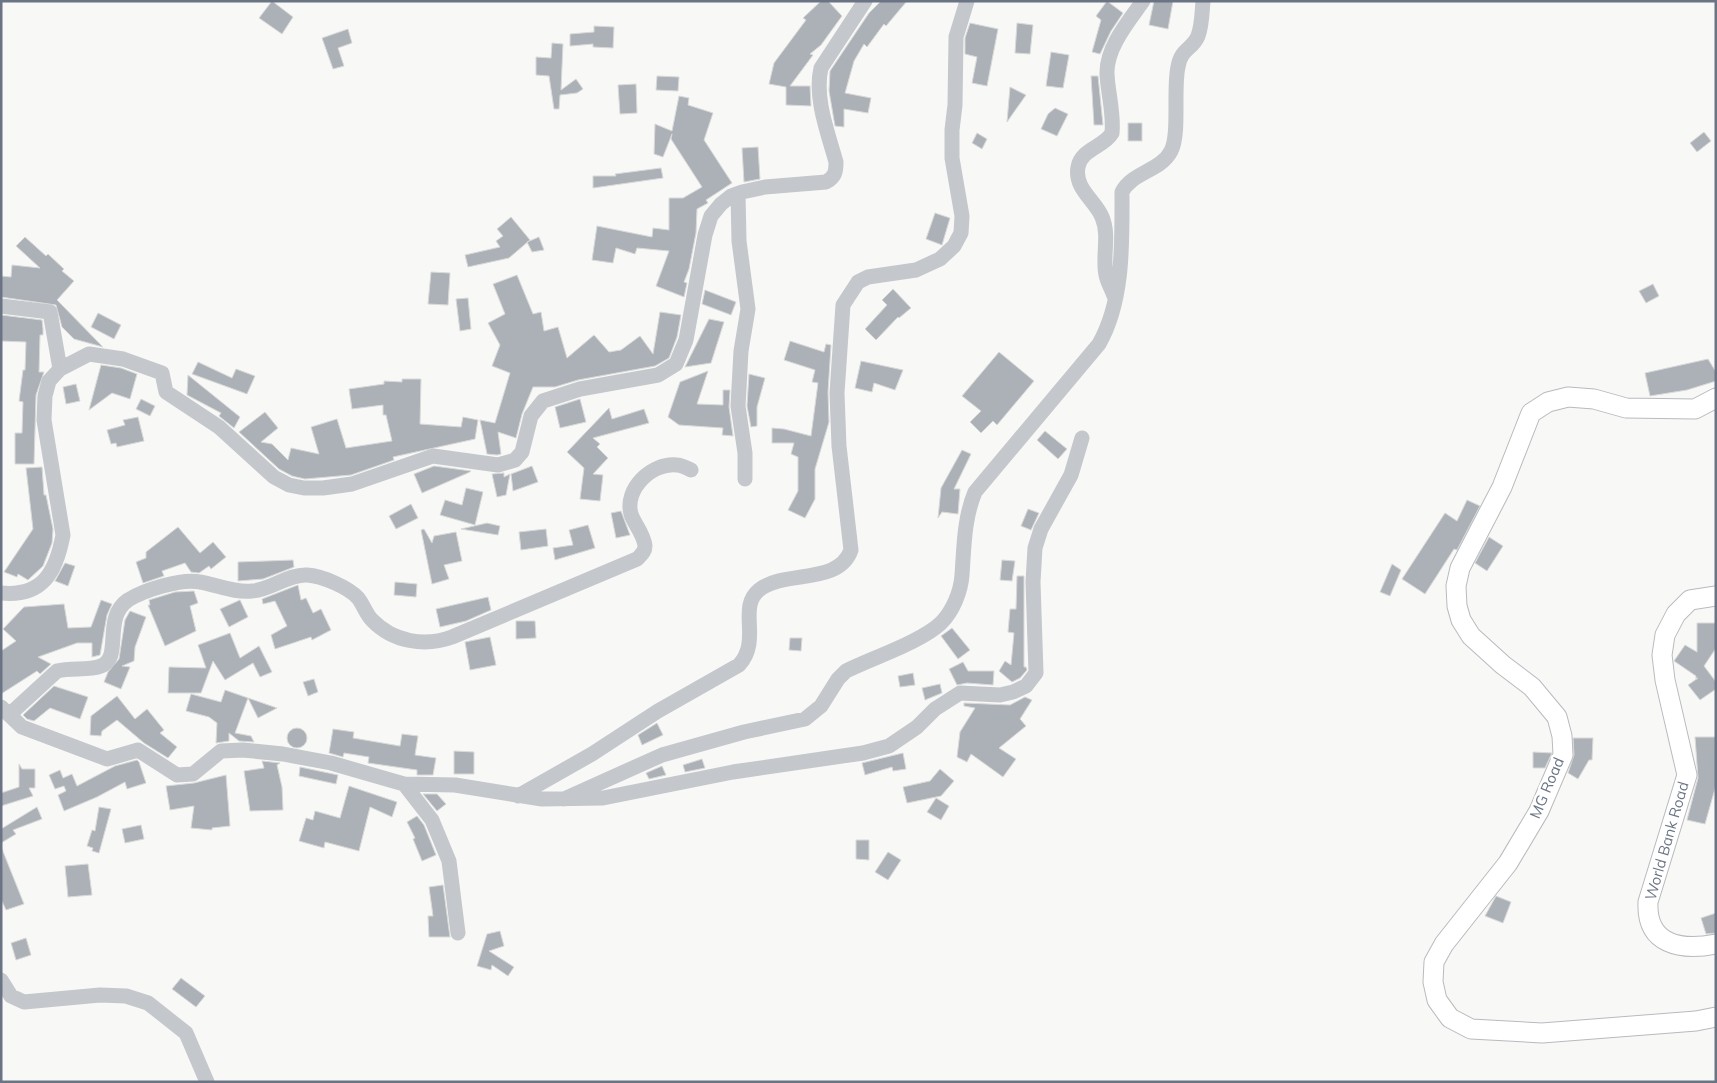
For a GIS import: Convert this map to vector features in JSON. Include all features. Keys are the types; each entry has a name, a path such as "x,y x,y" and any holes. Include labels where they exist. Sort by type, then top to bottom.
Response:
{"main road":[{"name":"MG Road","path":"1716,398 1695,409 1626,408 1594,399 1568,397 1548,402 1531,413 1502,487 1460,568 1456,586 1457,606 1461,620 1481,648 1532,687 1557,716 1562,736 1563,755 1539,811 1508,863 1444,944 1434,962 1432,982 1437,1000 1450,1018 1471,1029 1542,1033 1687,1022 1716,1016"},
{"name":"World Bank Road","path":"1716,596 1690,600 1676,614 1666,635 1662,654 1665,680 1687,774 1648,902 1648,916 1653,930 1672,945 1696,948 1716,944"}],"street":[{"path":"1,593 22,594 33,590 51,571 60,549 63,535 61,513 49,458 44,420 45,396 49,381 60,369 89,354 123,359 162,373 166,392 219,428 274,478 304,488 323,488 352,484 434,456 498,465 515,460 522,452 531,416 543,401 580,389 658,375 676,364 686,340 705,235 711,216 721,204 738,194 765,188 820,183 833,178 836,171 836,162 821,102 819,78 822,68 866,1"},
{"path":"518,796 592,754 658,711 739,665 748,656 750,645 749,607 752,598 758,591 768,585 829,571 844,563 849,556 851,550 839,446 837,393 843,305 858,282 868,277 916,270 940,259 954,246 961,233 962,216 952,158 952,130 955,105 956,37 967,1"},
{"path":"1116,300 1106,276 1105,226 1101,215 1082,191 1078,179 1078,167 1081,159 1089,151 1109,138 1112,133 1107,73 1108,60 1126,25 1143,1"},
{"path":"564,799 662,755 744,732 805,719 822,706 838,679 846,671 918,638 940,623 954,604 962,579 967,509 975,492 1099,344 1108,328 1116,300 1122,192 1125,185 1163,161 1170,153 1174,144 1174,90 1178,66 1181,54 1199,35 1203,1"},
{"path":"738,194 739,241 748,309 741,351 738,406 740,434 745,453 745,479"},
{"path":"1,306 50,312 60,369"},
{"path":"691,470 677,465 662,467 642,478 633,490 630,504 631,514 644,546 643,553 637,559 438,642 422,643 400,638 371,619 358,598 344,586 306,575 254,591 236,591 199,582 182,581 128,600 119,610 112,629 113,654 109,662 101,666 65,668 56,671 5,711 22,727 107,759 138,750 177,776 193,774 221,751 243,750 282,754 321,762 404,784 455,785 518,796 564,799 618,796 733,772 863,753 890,746 917,727 935,708 960,693 1000,695 1013,692 1026,686 1036,673 1033,582 1035,548 1041,529 1071,475 1082,438"},
{"path":"404,784 432,820 449,861 458,933"},
{"path":"1,980 11,996 24,1002 100,994 126,996 148,1002 186,1033 207,1082"}],"building":[{"path":"272,1 293,17 282,34 259,18"},
{"path":"821,1 828,1 842,16 821,45 810,54 813,55 790,86 810,86 811,106 786,105 786,87 769,84 774,63 806,20 803,18"},
{"path":"881,1 907,1 886,26 884,24 867,47 864,44 854,61 845,93 871,98 868,113 844,109 844,127 835,126 829,91 830,71 869,13"},
{"path":"1107,1 1123,13 1111,31 1100,54 1092,52 1101,20 1096,16"},
{"path":"1154,1 1173,1 1168,29 1149,25"},
{"path":"970,23 998,29 987,86 972,83 977,57 965,54 965,38"},
{"path":"1017,23 1033,25 1030,54 1015,53"},
{"path":"594,26 614,27 613,48 593,47 593,44 570,46 570,34 594,32"},
{"path":"348,29 352,43 338,48 344,66 333,69 322,38"},
{"path":"552,43 563,44 561,90 576,79 583,89 577,93 560,95 559,109 554,109 549,76 536,75 536,57 551,58"},
{"path":"1051,52 1069,55 1063,88 1046,86"},
{"path":"657,76 679,77 678,91 656,90"},
{"path":"1091,76 1098,76 1103,125 1094,125"},
{"path":"636,84 637,113 620,114 618,85"},
{"path":"1010,87 1026,95 1007,122"},
{"path":"679,96 689,98 688,105 713,113 704,140 732,183 706,200 708,203 697,209 696,233 689,269 684,282 687,283 684,297 656,286 669,251 637,248 635,254 616,248 613,263 592,260 597,226 652,237 653,228 669,230 669,198 683,198 702,187 671,139 672,134 663,157 654,154 655,124 672,131"},
{"path":"1055,108 1068,114 1057,136 1041,129 1048,114"},
{"path":"1128,123 1142,123 1142,141 1128,141"},
{"path":"1704,132 1711,141 1697,152 1690,143"},
{"path":"977,133 987,139 982,149 972,143"},
{"path":"758,147 760,179 744,182 742,148"},
{"path":"661,168 663,178 593,188 593,176 616,176 615,174"},
{"path":"935,213 950,218 942,245 926,239"},
{"path":"511,217 530,240 509,258 468,267 465,255 500,247 496,241 503,236 497,229"},
{"path":"25,237 46,256 48,254 64,269 62,271 74,281 57,300 103,347 74,339 62,327 56,305 1,297 1,276 11,277 12,265 40,268 16,246"},
{"path":"539,237 544,250 532,252 527,242"},
{"path":"431,272 450,273 448,305 428,304"},
{"path":"517,275 533,314 541,312 544,331 558,327 567,358 594,335 609,352 621,350 640,336 653,354 660,312 681,315 677,337 669,358 655,366 578,380 555,387 533,387 522,414 516,438 498,432 501,454 487,454 480,420 495,423 510,373 492,366 500,345 488,323 505,314 493,284"},
{"path":"1653,284 1659,296 1646,303 1639,291"},
{"path":"893,289 911,308 898,317 876,340 865,329 887,305 882,300"},
{"path":"705,290 736,302 731,315 702,304"},
{"path":"468,298 471,329 460,331 456,299"},
{"path":"98,313 121,325 114,339 91,327"},
{"path":"1,315 42,320 43,335 40,335 39,372 44,372 36,395 34,464 15,464 15,433 22,433 23,402 19,401 23,370 25,370 26,342 1,341"},
{"path":"709,319 724,322 711,363 685,367"},
{"path":"790,341 824,352 826,344 831,345 828,392 829,422 815,469 815,499 805,518 788,510 798,491 798,457 791,454 794,443 772,443 772,428 811,436 818,383 812,382 815,370 784,360"},
{"path":"999,352 1034,381 997,425 993,421 981,433 970,422 981,411 962,396"},
{"path":"1708,359 1716,372 1716,381 1687,390 1650,396 1645,373"},
{"path":"861,361 903,370 895,390 874,383 872,392 855,388"},
{"path":"198,362 232,378 236,369 255,376 247,394 192,374"},
{"path":"101,365 121,368 137,374 130,399 112,393 89,410"},
{"path":"708,371 697,404 723,405 723,390 730,390 729,407 733,436 722,435 723,428 679,425 668,417 680,382"},
{"path":"749,374 765,378 757,407 757,426 751,427 747,406"},
{"path":"188,375 240,417 234,428 219,416 221,413 187,395"},
{"path":"402,379 421,379 420,424 461,427 463,417 478,420 475,439 393,457 394,460 351,475 305,479 292,476 279,469 239,432 265,412 278,428 261,442 272,444 288,460 291,448 319,454 311,427 337,419 346,448 392,441 386,415 383,415 383,405 352,409 349,389 384,384 384,381 402,382"},
{"path":"76,384 80,401 66,404 63,387"},
{"path":"141,399 155,406 150,416 136,409"},
{"path":"580,399 586,422 560,428 555,407"},
{"path":"609,408 612,419 644,409 649,423 593,438 600,444 597,447 608,458 593,474 603,475 600,501 580,499 584,468 567,452"},
{"path":"138,417 144,441 117,447 116,443 111,444 107,430 125,425 123,420"},
{"path":"1045,431 1067,449 1058,459 1037,440"},
{"path":"962,450 971,454 954,489 960,489 958,514 942,512 938,518 941,488"},
{"path":"434,466 471,471 422,493 414,474"},
{"path":"532,466 538,482 513,491 511,474"},
{"path":"42,467 44,495 46,495 53,529 52,543 43,566 28,580 18,574 17,577 4,572 33,529 26,468"},
{"path":"504,473 504,477 510,474 506,495 497,497 492,474"},
{"path":"466,488 483,492 475,525 440,515 445,500 462,505"},
{"path":"1467,500 1480,506 1457,550 1454,549 1425,594 1402,579 1445,513 1457,521"},
{"path":"411,504 418,518 396,529 389,516"},
{"path":"1028,509 1039,513 1031,530 1021,526"},
{"path":"621,511 630,535 616,538 611,513"},
{"path":"487,523 500,526 498,535 461,529"},
{"path":"588,525 595,548 555,560 553,548 573,545 569,530"},
{"path":"178,527 200,553 213,542 226,557 211,569 209,566 199,573 191,572 185,563 162,571 164,576 143,583 136,562 146,558 146,552"},
{"path":"424,529 432,543 434,536 456,532 462,561 444,565 449,579 432,584 421,530"},
{"path":"546,529 548,546 521,550 519,532"},
{"path":"1489,537 1503,546 1487,571 1475,563"},
{"path":"293,560 294,567 263,579 238,581 238,562"},
{"path":"1002,560 1015,561 1012,581 1000,580"},
{"path":"65,563 75,566 68,586 55,581"},
{"path":"1392,564 1401,570 1390,596 1380,592"},
{"path":"1017,576 1024,576 1024,667 1027,670 1020,678 1012,682 999,671 1005,661 1011,665 1014,633 1008,632 1010,609 1016,609"},
{"path":"395,582 417,584 416,597 394,595"},
{"path":"298,585 301,600 306,598 313,613 321,609 331,630 312,640 311,637 275,649 271,635 287,626 275,601 263,604 262,599"},
{"path":"194,591 198,603 190,606 196,631 165,646 148,605 150,605 149,600 175,592"},
{"path":"488,597 491,610 466,621 440,627 436,609"},
{"path":"101,600 112,604 107,615 100,655 92,657 92,643 77,643 38,657 51,664 40,674 37,671 1,694 1,651 16,641 3,629 24,607 64,604 68,628 91,627"},
{"path":"240,600 248,617 229,627 220,609"},
{"path":"130,611 146,617 135,647 134,661 122,666 130,667 121,689 104,682 108,672 119,659 125,620"},
{"path":"516,621 535,621 536,638 516,639"},
{"path":"1697,623 1716,623 1716,648 1704,666 1716,682 1716,689 1700,700 1688,685 1698,678 1696,679 1696,676 1674,661 1685,645 1697,652"},
{"path":"952,628 970,650 958,659 941,636"},
{"path":"230,633 240,658 259,646 272,672 260,677 253,663 225,680 213,661 201,693 168,693 169,667 206,668 198,645"},
{"path":"490,637 496,665 470,670 465,642"},
{"path":"790,638 802,638 801,651 789,650"},
{"path":"963,662 968,671 994,671 993,685 967,683 957,685 949,669"},
{"path":"913,673 915,685 900,687 898,676"},
{"path":"314,679 318,692 308,696 303,682"},
{"path":"940,684 942,693 925,700 922,688"},
{"path":"54,686 88,697 80,719 50,708 34,721 27,719 23,715"},
{"path":"225,690 277,708 258,718 248,698 235,733 251,736 254,742 239,741 229,733 229,741 216,743 217,723 209,717 186,711 191,694 221,702"},
{"path":"117,696 135,719 147,709 164,730 160,733 177,747 168,758 144,743 117,720 102,731 101,736 90,735 91,716"},
{"path":"1025,697 1032,700 1020,719 1026,726 999,748 1016,759 1003,777 971,754 967,762 957,757 960,732 975,708 964,706 964,703 1010,705"},
{"path":"657,723 663,735 642,745 638,735"},
{"path":"293,728 301,728 307,734 307,742 301,748 293,748 287,742 287,734"},
{"path":"333,729 354,732 353,738 400,746 402,734 418,736 415,755 436,758 433,775 417,775 417,770 368,763 369,757 344,753 343,757 329,753"},
{"path":"1695,737 1716,737 1716,785 1705,824 1687,820 1698,778"},
{"path":"1573,738 1593,738 1592,760 1589,760 1578,779 1568,773 1574,755"},
{"path":"454,751 474,752 474,774 454,774"},
{"path":"1533,752 1552,753 1545,768 1533,768"},
{"path":"903,753 906,769 893,771 892,767 865,775 862,763"},
{"path":"702,759 705,768 685,772 683,765"},
{"path":"137,760 146,783 127,789 125,782 97,797 64,811 58,795 66,791 64,786 55,789 49,775 60,770 63,778 72,774 77,786 115,766"},
{"path":"262,761 280,763 277,765 282,787 283,810 250,811 244,771 264,768"},
{"path":"19,764 22,769 35,769 35,788 29,788 33,796 1,806 1,793 19,787"},
{"path":"662,766 666,775 649,779 646,773"},
{"path":"300,767 338,775 336,784 299,776"},
{"path":"940,769 954,781 941,796 907,803 903,787 930,781"},
{"path":"226,775 230,826 212,828 212,830 191,828 194,806 170,810 166,786 194,783"},
{"path":"349,786 397,802 392,817 370,807 359,851 325,842 324,848 299,841 306,818 313,820 315,811 340,818"},
{"path":"423,794 437,794 446,804 437,811"},
{"path":"936,798 949,806 941,820 927,812"},
{"path":"37,807 42,819 13,830 16,834 1,843 1,829"},
{"path":"99,807 111,809 99,853 92,851 93,848 87,846 92,830 95,831"},
{"path":"417,816 424,825 436,855 422,861 413,839 415,838 407,822"},
{"path":"141,825 144,839 125,843 122,829"},
{"path":"856,840 869,840 869,860 856,859"},
{"path":"2,849 24,904 6,910 1,899"},
{"path":"888,852 901,860 888,880 875,872"},
{"path":"88,864 92,895 68,897 65,866"},
{"path":"443,885 450,937 429,937 428,916 433,916 429,887"},
{"path":"1496,896 1511,902 1503,923 1485,916"},
{"path":"1716,913 1716,933 1706,934 1701,918"},
{"path":"500,931 504,946 489,951 514,967 508,976 492,965 491,970 477,966 487,934"},
{"path":"26,938 31,955 16,960 11,943"},
{"path":"181,978 205,996 196,1007 172,989"}]}
